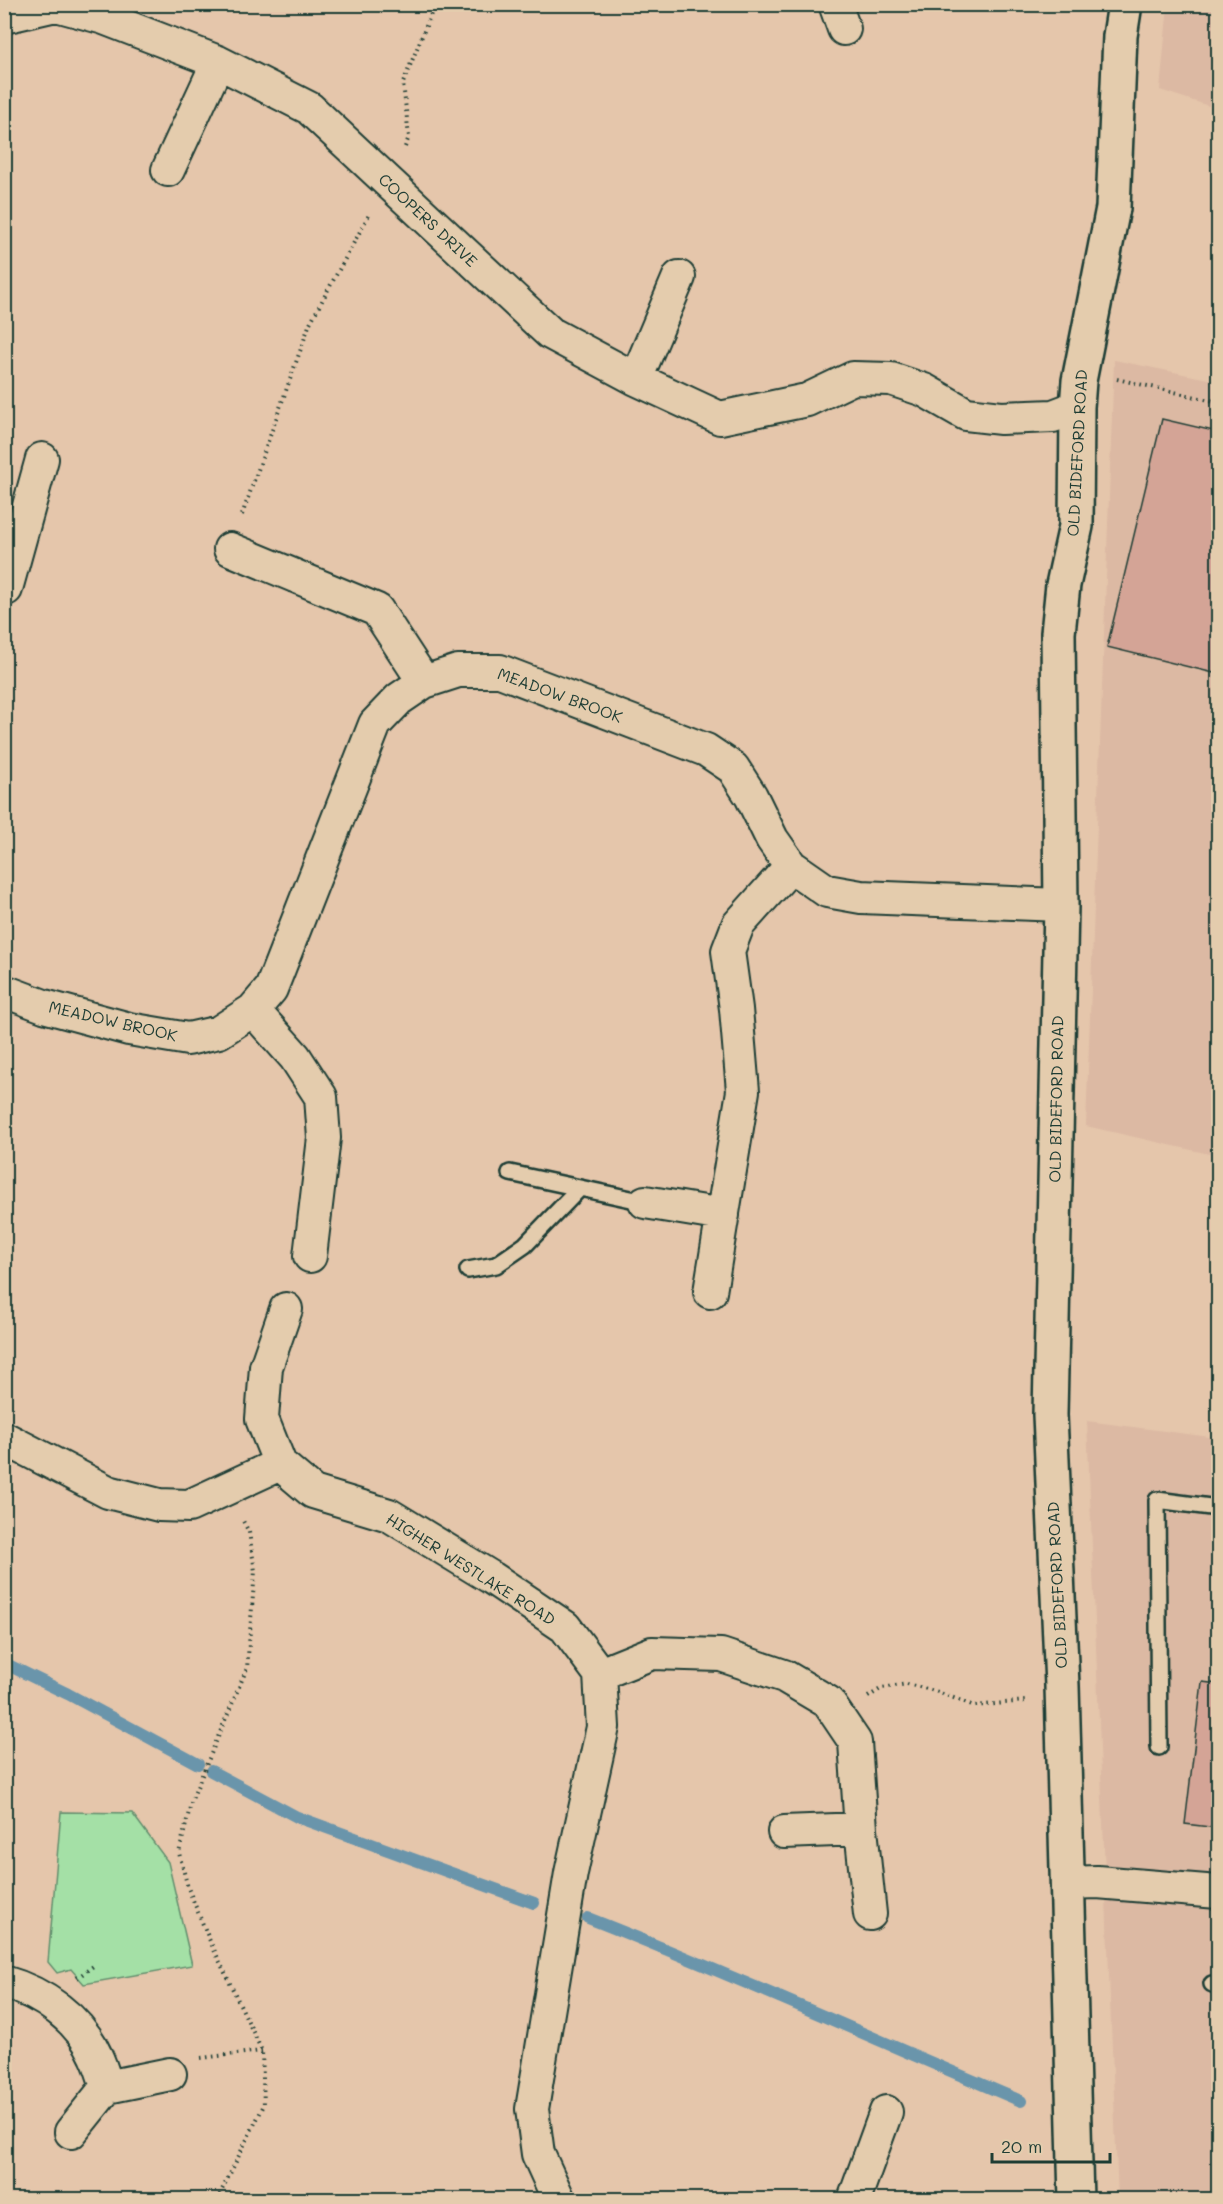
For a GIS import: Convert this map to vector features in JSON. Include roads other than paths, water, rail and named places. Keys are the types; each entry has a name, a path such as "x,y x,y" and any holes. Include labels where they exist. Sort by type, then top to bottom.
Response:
{"street":[{"name":"OLD BIDEFORD ROAD","path":"1076,2199 1062,1686 1050,1415 1061,905 1058,633 1063,585 1076,526 1078,394 1113,208 1120,36 1125,4"},
{"name":"COOPERS DRIVE","path":"4,17 56,5 104,18 218,62 309,108 550,333 636,379 720,418 807,400 853,378 891,379 924,390 966,414 1001,418 1053,416 1078,394"},
{"path":"168,170 218,62"},
{"path":"636,379 679,277"},
{"path":"5,594 42,459"},
{"path":"230,549 377,610 424,682"},
{"name":"MEADOW BROOK","path":"4,991 44,1006 129,1029 188,1039 219,1032 253,1010 270,989 375,724 399,699 424,682 458,671 500,670 706,750 733,768 751,796 772,839 791,866 826,891 861,897 1061,905"},
{"path":"710,1292 743,1090 728,951 738,925 791,866"},
{"path":"253,1010 295,1057 321,1097 324,1138 310,1256"},
{"path":"645,1202 723,1215"},
{"name":"HIGHER WESTLAKE ROAD","path":"286,1309 266,1366 262,1419 280,1464 313,1492 389,1515 492,1578 565,1627 600,1674"},
{"path":"4,1438 108,1492 159,1505 189,1506 280,1464"},
{"path":"558,2199 538,2154 532,2109 571,1873 603,1727 600,1674 652,1653 721,1655 784,1676 828,1702 855,1742 870,1914"},
{"path":"784,1832 861,1828"},
{"path":"1067,1883 1097,1882 1218,1892"},
{"path":"4,1982 35,1994 78,2026 96,2055 107,2088"},
{"path":"71,2132 107,2088 170,2074"},
{"path":"854,2199 886,2112"}],"lane":[{"path":"510,1173 645,1202"},
{"path":"468,1270 496,1265 525,1245 580,1188"},
{"path":"1159,1748 1157,1500 1218,1508"}],"waterway":[{"path":"4,1663 68,1694 198,1764"},
{"path":"211,1771 297,1817 534,1903"},
{"path":"588,1918 1021,2101"}]}
